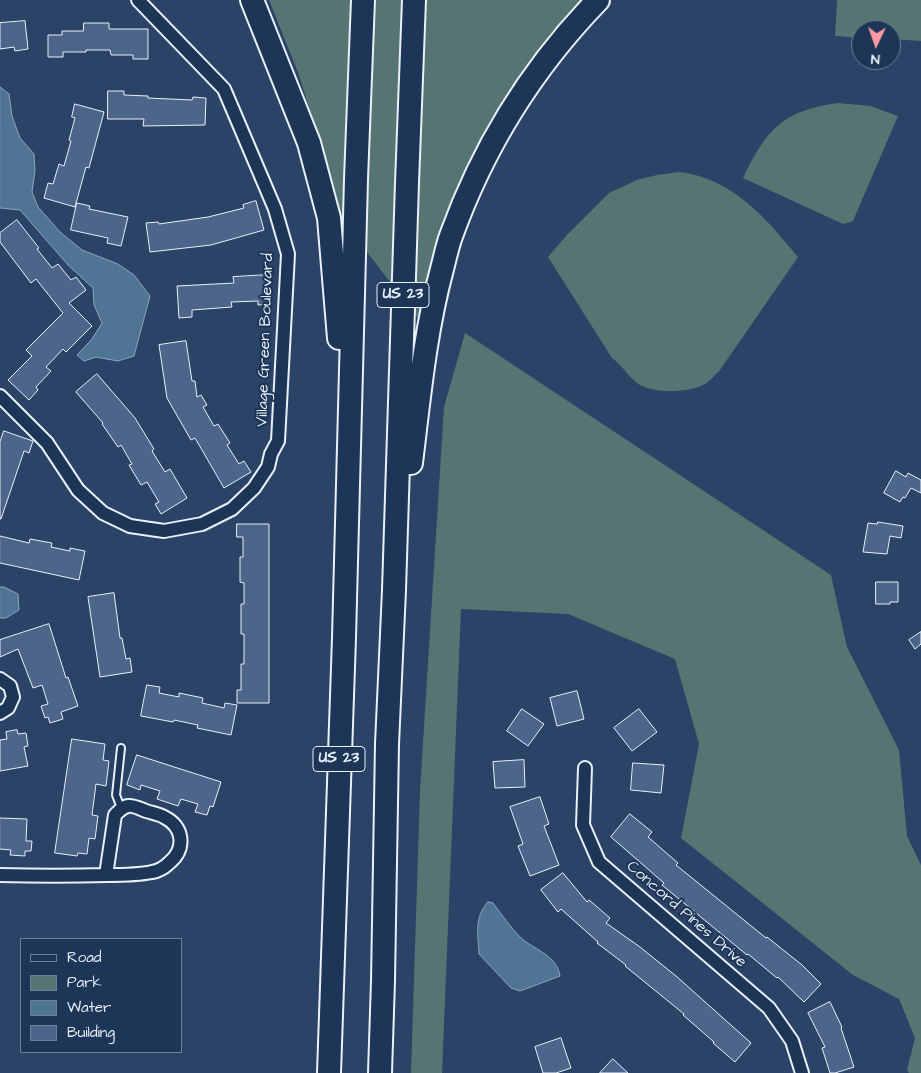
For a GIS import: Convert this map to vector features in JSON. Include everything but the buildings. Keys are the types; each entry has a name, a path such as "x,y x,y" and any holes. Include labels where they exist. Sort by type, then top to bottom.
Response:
{"highway":[{"path":"252,0 309,143 329,218 348,445"},
{"name":"US 23","path":"329,1073 363,0"},
{"name":"US 23","path":"380,1073 387,744 414,0"},
{"path":"394,590 426,349 436,292 451,237 482,165 504,121 527,84 553,50 598,0"}],"street":[{"name":"Village Green Boulevard","path":"0,396 47,443 78,490 103,513 130,526 164,531 202,524 232,509 254,488 268,468 271,454 278,441 288,254 275,209 224,89 138,0"},
{"path":"0,679 10,686 13,697 8,708 0,713"},
{"name":"Concord Pines Drive","path":"585,768 583,825 600,862 769,1008 792,1041 802,1073"},
{"path":"0,875 106,875 155,872 170,863 179,851 182,840 179,832 164,817 128,806 121,808 116,814 106,875"}],"lane":[{"path":"121,748 116,796 121,808"}],"green space":[{"path":"269,0 581,0 549,35 456,193 420,321 343,221 299,75"},
{"path":"837,0 921,0 921,41 901,40 901,20 851,20 851,37 835,36"},
{"path":"838,103 870,106 898,116 853,221 843,224 743,178 760,147 778,125 803,111"},
{"path":"679,172 715,182 732,191 773,228 798,257 720,370 713,377 698,387 681,391 661,391 643,387 637,383 612,358 548,257 609,193 637,180"},
{"path":"465,333 831,575 847,647 899,750 907,836 921,865 921,1073 909,1073 907,1070 915,1038 899,999 853,975 681,838 699,744 675,659 568,614 461,609 442,1073 411,1073 420,791 444,407"}],"water":[{"path":"0,87 9,94 12,116 20,138 34,154 35,171 32,192 38,207 60,232 82,250 118,264 134,275 150,296 134,356 118,361 96,357 84,361 77,355 92,339 102,323 94,305 93,288 69,266 20,210 0,208"},
{"path":"0,587 18,594 19,610 6,618 0,618"},
{"path":"488,902 493,903 520,937 550,958 558,969 560,976 520,991 511,988 479,954 479,920"}]}
